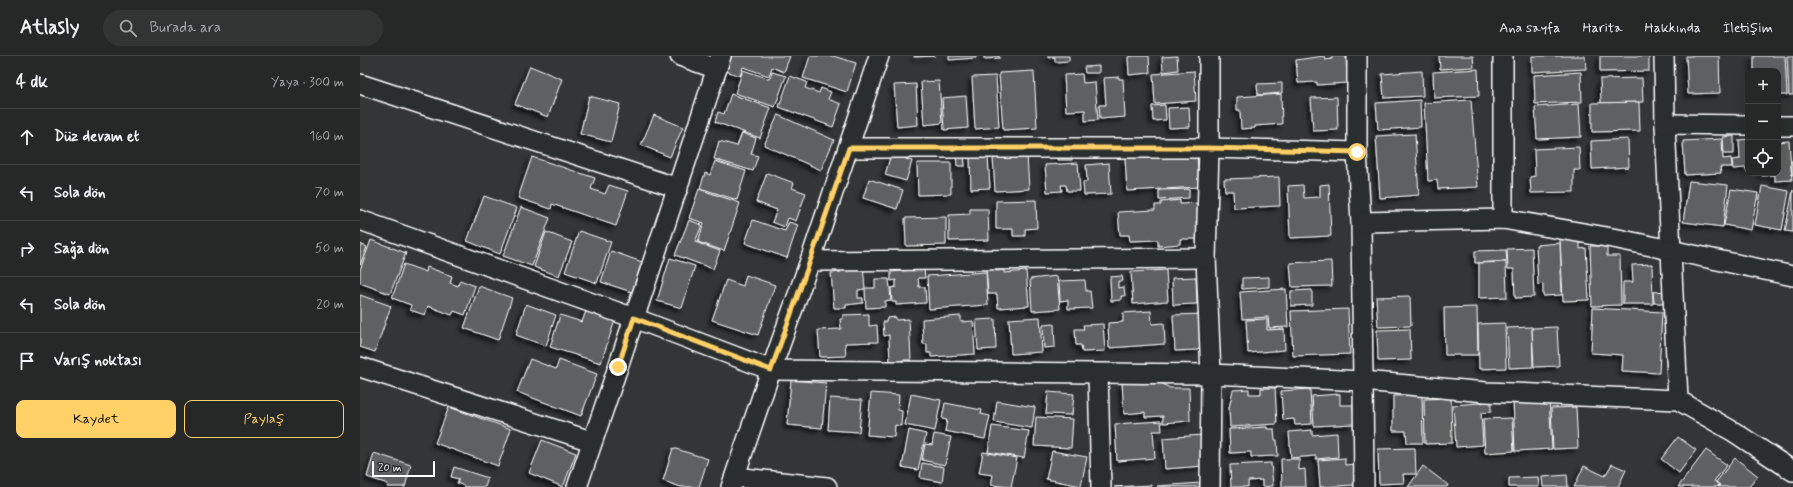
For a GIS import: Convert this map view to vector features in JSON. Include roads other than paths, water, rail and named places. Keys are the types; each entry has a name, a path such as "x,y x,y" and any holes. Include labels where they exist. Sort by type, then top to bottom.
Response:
{"street":[{"path":"577,487 591,441 618,367 719,63 680,56"},
{"path":"827,487 733,482 849,148 879,56"},
{"path":"1208,56 1209,148 1206,258 1211,374 1210,487"},
{"path":"1357,56 1357,152 1361,222 1364,381 1364,487"},
{"path":"1503,56 1503,219"},
{"path":"1664,56 1665,124 1678,400"},
{"path":"360,84 678,188"},
{"path":"1665,124 1745,125"},
{"path":"1781,126 1793,126"},
{"path":"849,148 1209,148 1357,152"},
{"path":"1361,222 1503,219 1618,239 1793,276"},
{"path":"360,220 634,318 771,370 1211,374 1364,381 1486,392 1678,400 1734,432 1793,471"},
{"path":"810,261 1206,258"},
{"path":"360,367 591,441"},
{"path":"1098,374 1101,487"}]}
